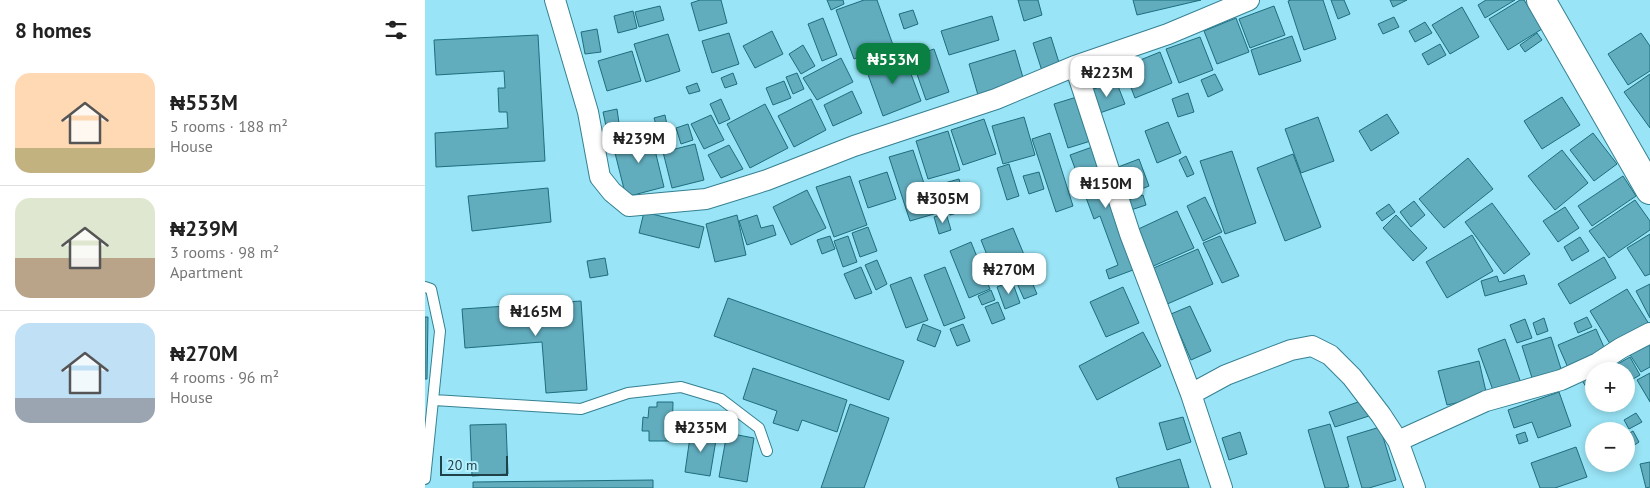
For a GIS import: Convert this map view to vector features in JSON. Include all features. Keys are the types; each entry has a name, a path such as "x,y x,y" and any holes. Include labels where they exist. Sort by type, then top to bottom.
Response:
{"main road":[{"path":"1541,0 1650,190"}],"street":[{"path":"555,0 588,112 600,177 612,192 629,206 706,198 767,180 854,146 996,99 1075,66 1168,34 1249,0"},
{"path":"1075,66 1130,234 1191,394 1222,488"},
{"path":"1398,441 1485,401 1561,380 1598,363 1650,333"},
{"path":"1191,394 1226,375 1291,350 1312,346 1330,355 1352,377 1381,415 1398,441 1415,488"}],"lane":[{"path":"425,287 431,289 440,331 425,478"},
{"path":"434,400 581,409 628,393 681,387 721,399 759,428 767,451"}],"building":[{"path":"700,0 721,0 727,23 699,31 691,3"},
{"path":"827,0 843,0 844,4 831,10"},
{"path":"864,0 877,0 893,45 854,59 836,10"},
{"path":"1018,0 1038,0 1042,15 1024,21"},
{"path":"1133,0 1201,0 1137,15"},
{"path":"1323,0 1336,39 1304,50 1288,1"},
{"path":"1331,0 1344,0 1350,14 1338,19"},
{"path":"1390,0 1407,0 1393,7"},
{"path":"1486,0 1515,0 1485,18 1478,5"},
{"path":"1520,0 1524,0 1542,29 1508,50 1489,19"},
{"path":"660,6 664,20 639,27 635,12"},
{"path":"1274,6 1285,35 1250,48 1239,19"},
{"path":"1462,7 1479,37 1450,54 1432,25"},
{"path":"913,10 918,24 904,29 899,14"},
{"path":"633,11 637,28 618,33 614,16"},
{"path":"992,16 999,40 949,55 941,31"},
{"path":"1394,17 1399,27 1383,34 1378,24"},
{"path":"823,18 837,55 822,61 808,24"},
{"path":"1236,18 1249,52 1217,64 1204,31"},
{"path":"1425,22 1432,33 1415,42 1409,31"},
{"path":"597,29 601,52 585,54 581,32"},
{"path":"772,31 783,54 755,68 743,46"},
{"path":"729,33 739,64 712,73 702,41"},
{"path":"1537,33 1542,40 1525,52 1520,45"},
{"path":"1641,33 1650,46 1650,71 1628,85 1608,54"},
{"path":"668,34 680,71 646,82 634,44"},
{"path":"538,35 545,161 436,167 435,133 508,128 507,112 499,112 498,88 505,88 504,71 436,75 434,40"},
{"path":"1292,36 1301,61 1259,75 1251,50"},
{"path":"1051,37 1061,69 1043,74 1033,43"},
{"path":"1200,37 1213,70 1179,83 1166,49"},
{"path":"1440,44 1446,55 1428,65 1422,54"},
{"path":"803,45 815,66 801,74 789,54"},
{"path":"934,49 949,92 926,100 911,57"},
{"path":"1015,50 1024,81 978,95 969,64"},
{"path":"632,51 641,81 607,91 598,61"},
{"path":"1160,52 1172,83 1135,98 1123,67"},
{"path":"904,55 921,101 883,116 866,69"},
{"path":"841,58 853,82 817,100 803,78"},
{"path":"733,73 737,84 725,88 721,78"},
{"path":"797,73 804,89 793,94 786,77"},
{"path":"1215,74 1223,90 1208,97 1201,80"},
{"path":"1650,74 1650,128 1624,92"},
{"path":"784,81 791,98 773,105 766,88"},
{"path":"1116,81 1125,104 1097,114 1088,91"},
{"path":"697,83 700,91 689,94 686,87"},
{"path":"852,91 862,113 833,126 824,105"},
{"path":"1188,93 1194,112 1178,117 1172,99"},
{"path":"1080,96 1094,140 1068,148 1054,104"},
{"path":"1562,97 1580,125 1542,149 1524,121"},
{"path":"721,99 730,119 719,124 710,104"},
{"path":"811,99 826,130 794,147 778,116"},
{"path":"765,104 788,148 750,168 727,124"},
{"path":"617,109 619,123 606,126 603,112"},
{"path":"1387,114 1399,133 1371,151 1359,131"},
{"path":"665,115 667,125 657,128 654,118"},
{"path":"711,115 724,140 704,149 691,124"},
{"path":"1024,117 1035,155 1003,164 992,126"},
{"path":"1318,117 1334,161 1301,173 1285,129"},
{"path":"984,119 996,154 963,165 951,130"},
{"path":"1168,122 1181,153 1157,163 1145,131"},
{"path":"688,124 693,140 681,144 676,128"},
{"path":"650,130 664,187 626,197 614,149 625,146 623,137"},
{"path":"948,131 960,170 928,179 916,141"},
{"path":"1050,133 1073,206 1056,212 1032,139"},
{"path":"1593,133 1617,164 1594,181 1570,150"},
{"path":"695,144 704,180 672,188 663,152"},
{"path":"729,145 743,169 721,178 708,155"},
{"path":"1095,146 1141,267 1109,279 1106,270 1118,265 1100,216 1094,219 1070,155"},
{"path":"913,150 934,214 910,221 889,157"},
{"path":"1562,150 1588,183 1555,210 1528,176"},
{"path":"1232,151 1256,223 1225,234 1200,161"},
{"path":"1293,154 1321,227 1285,241 1257,168"},
{"path":"1186,156 1194,174 1187,177 1179,160"},
{"path":"1468,158 1493,189 1444,228 1419,199"},
{"path":"1139,159 1149,186 1124,196 1113,169"},
{"path":"1009,164 1019,196 1007,200 997,168"},
{"path":"887,172 896,199 868,208 859,181"},
{"path":"1039,172 1044,189 1029,194 1023,176"},
{"path":"850,176 867,225 834,237 816,187"},
{"path":"1623,176 1636,196 1592,226 1578,206"},
{"path":"959,179 968,210 950,215 941,184"},
{"path":"548,188 551,222 472,231 468,196"},
{"path":"807,190 826,228 791,245 773,207"},
{"path":"1143,195 1146,205 1131,210 1128,200"},
{"path":"1205,197 1222,232 1203,241 1187,206"},
{"path":"1635,200 1650,221 1650,230 1609,258 1589,231"},
{"path":"1414,201 1425,215 1411,227 1400,212"},
{"path":"1492,203 1530,254 1504,274 1465,222"},
{"path":"1389,204 1395,212 1382,221 1376,213"},
{"path":"1565,207 1579,228 1558,242 1543,221"},
{"path":"1177,211 1194,248 1149,268 1132,232"},
{"path":"644,212 704,227 699,248 639,233"},
{"path":"946,213 951,230 939,234 934,217"},
{"path":"737,215 746,255 715,262 706,224"},
{"path":"757,215 761,228 773,225 776,235 747,245 739,221"},
{"path":"1396,215 1427,248 1413,261 1383,228"},
{"path":"868,227 877,251 860,257 852,233"},
{"path":"1013,228 1025,257 993,270 981,240"},
{"path":"1650,234 1650,274 1645,276 1627,248"},
{"path":"1472,235 1493,271 1447,298 1426,262"},
{"path":"830,236 835,249 822,254 817,240"},
{"path":"848,236 857,262 843,267 834,241"},
{"path":"1220,236 1239,276 1222,283 1203,243"},
{"path":"1580,237 1589,251 1572,261 1564,247"},
{"path":"971,242 990,289 969,298 950,251"},
{"path":"1198,249 1213,284 1165,305 1149,270"},
{"path":"1604,257 1616,278 1570,304 1558,284"},
{"path":"605,258 608,275 590,278 587,261"},
{"path":"877,260 887,284 876,290 865,265"},
{"path":"1023,262 1027,275 1016,279 1011,266"},
{"path":"1008,266 1013,278 996,284 991,273"},
{"path":"861,267 872,293 855,299 844,274"},
{"path":"945,267 965,318 944,326 924,275"},
{"path":"1029,275 1037,294 1024,299 1016,281"},
{"path":"1524,275 1527,284 1485,296 1481,281 1497,276 1499,282"},
{"path":"911,277 928,320 906,328 890,285"},
{"path":"1012,281 1020,303 1005,309 997,287"},
{"path":"1650,284 1650,318 1636,291"},
{"path":"1123,287 1139,323 1106,337 1090,302"},
{"path":"1627,289 1649,324 1612,347 1590,311"},
{"path":"991,290 995,300 982,305 978,296"},
{"path":"728,298 904,361 889,400 714,336"},
{"path":"581,301 587,390 546,393 542,342 465,348 462,309"},
{"path":"998,302 1005,319 992,324 985,307"},
{"path":"1190,306 1211,351 1191,360 1171,314"},
{"path":"425,317 428,317 427,379 425,379"},
{"path":"1587,317 1592,327 1578,333 1574,323"},
{"path":"1544,318 1548,331 1537,335 1533,323"},
{"path":"1525,319 1532,338 1517,343 1510,325"},
{"path":"923,324 941,331 935,347 917,340"},
{"path":"963,324 970,341 957,346 950,329"},
{"path":"1596,329 1607,354 1569,370 1558,345"},
{"path":"1143,332 1161,366 1097,400 1079,366"},
{"path":"1650,336 1650,367 1641,372 1627,350"},
{"path":"1551,337 1562,372 1533,381 1522,346"},
{"path":"1505,339 1521,383 1494,393 1478,349"},
{"path":"1630,357 1633,362 1621,362"},
{"path":"1479,361 1487,396 1447,405 1438,371"},
{"path":"1635,366 1640,375 1635,378"},
{"path":"753,368 847,400 837,432 802,420 798,431 773,423 777,411 743,399"},
{"path":"1650,373 1650,402 1637,380"},
{"path":"1559,392 1571,426 1538,438 1532,422 1514,428 1508,410"},
{"path":"1364,400 1369,416 1335,427 1329,412"},
{"path":"657,402 673,402 672,441 649,441 649,431 642,431 643,417 648,418 649,407 657,407"},
{"path":"850,404 889,418 864,488 821,488"},
{"path":"1636,413 1642,422 1635,426 1635,422 1625,422 1624,420"},
{"path":"1183,417 1191,442 1167,450 1159,423"},
{"path":"506,424 508,474 472,476 470,425"},
{"path":"1330,424 1349,487 1325,488 1308,430"},
{"path":"1380,427 1396,480 1369,488 1362,488 1347,437"},
{"path":"691,430 717,434 710,476 685,472"},
{"path":"1240,432 1247,454 1229,460 1222,438"},
{"path":"1525,432 1528,441 1519,444 1516,435"},
{"path":"727,433 754,438 747,482 719,477"},
{"path":"1635,435 1639,442 1635,445"},
{"path":"1576,447 1587,477 1555,488 1540,488 1531,463"},
{"path":"1180,459 1189,488 1119,488 1116,478"},
{"path":"1650,462 1650,487 1646,488 1640,464"},
{"path":"653,480 653,488 473,488 473,482"}]}
